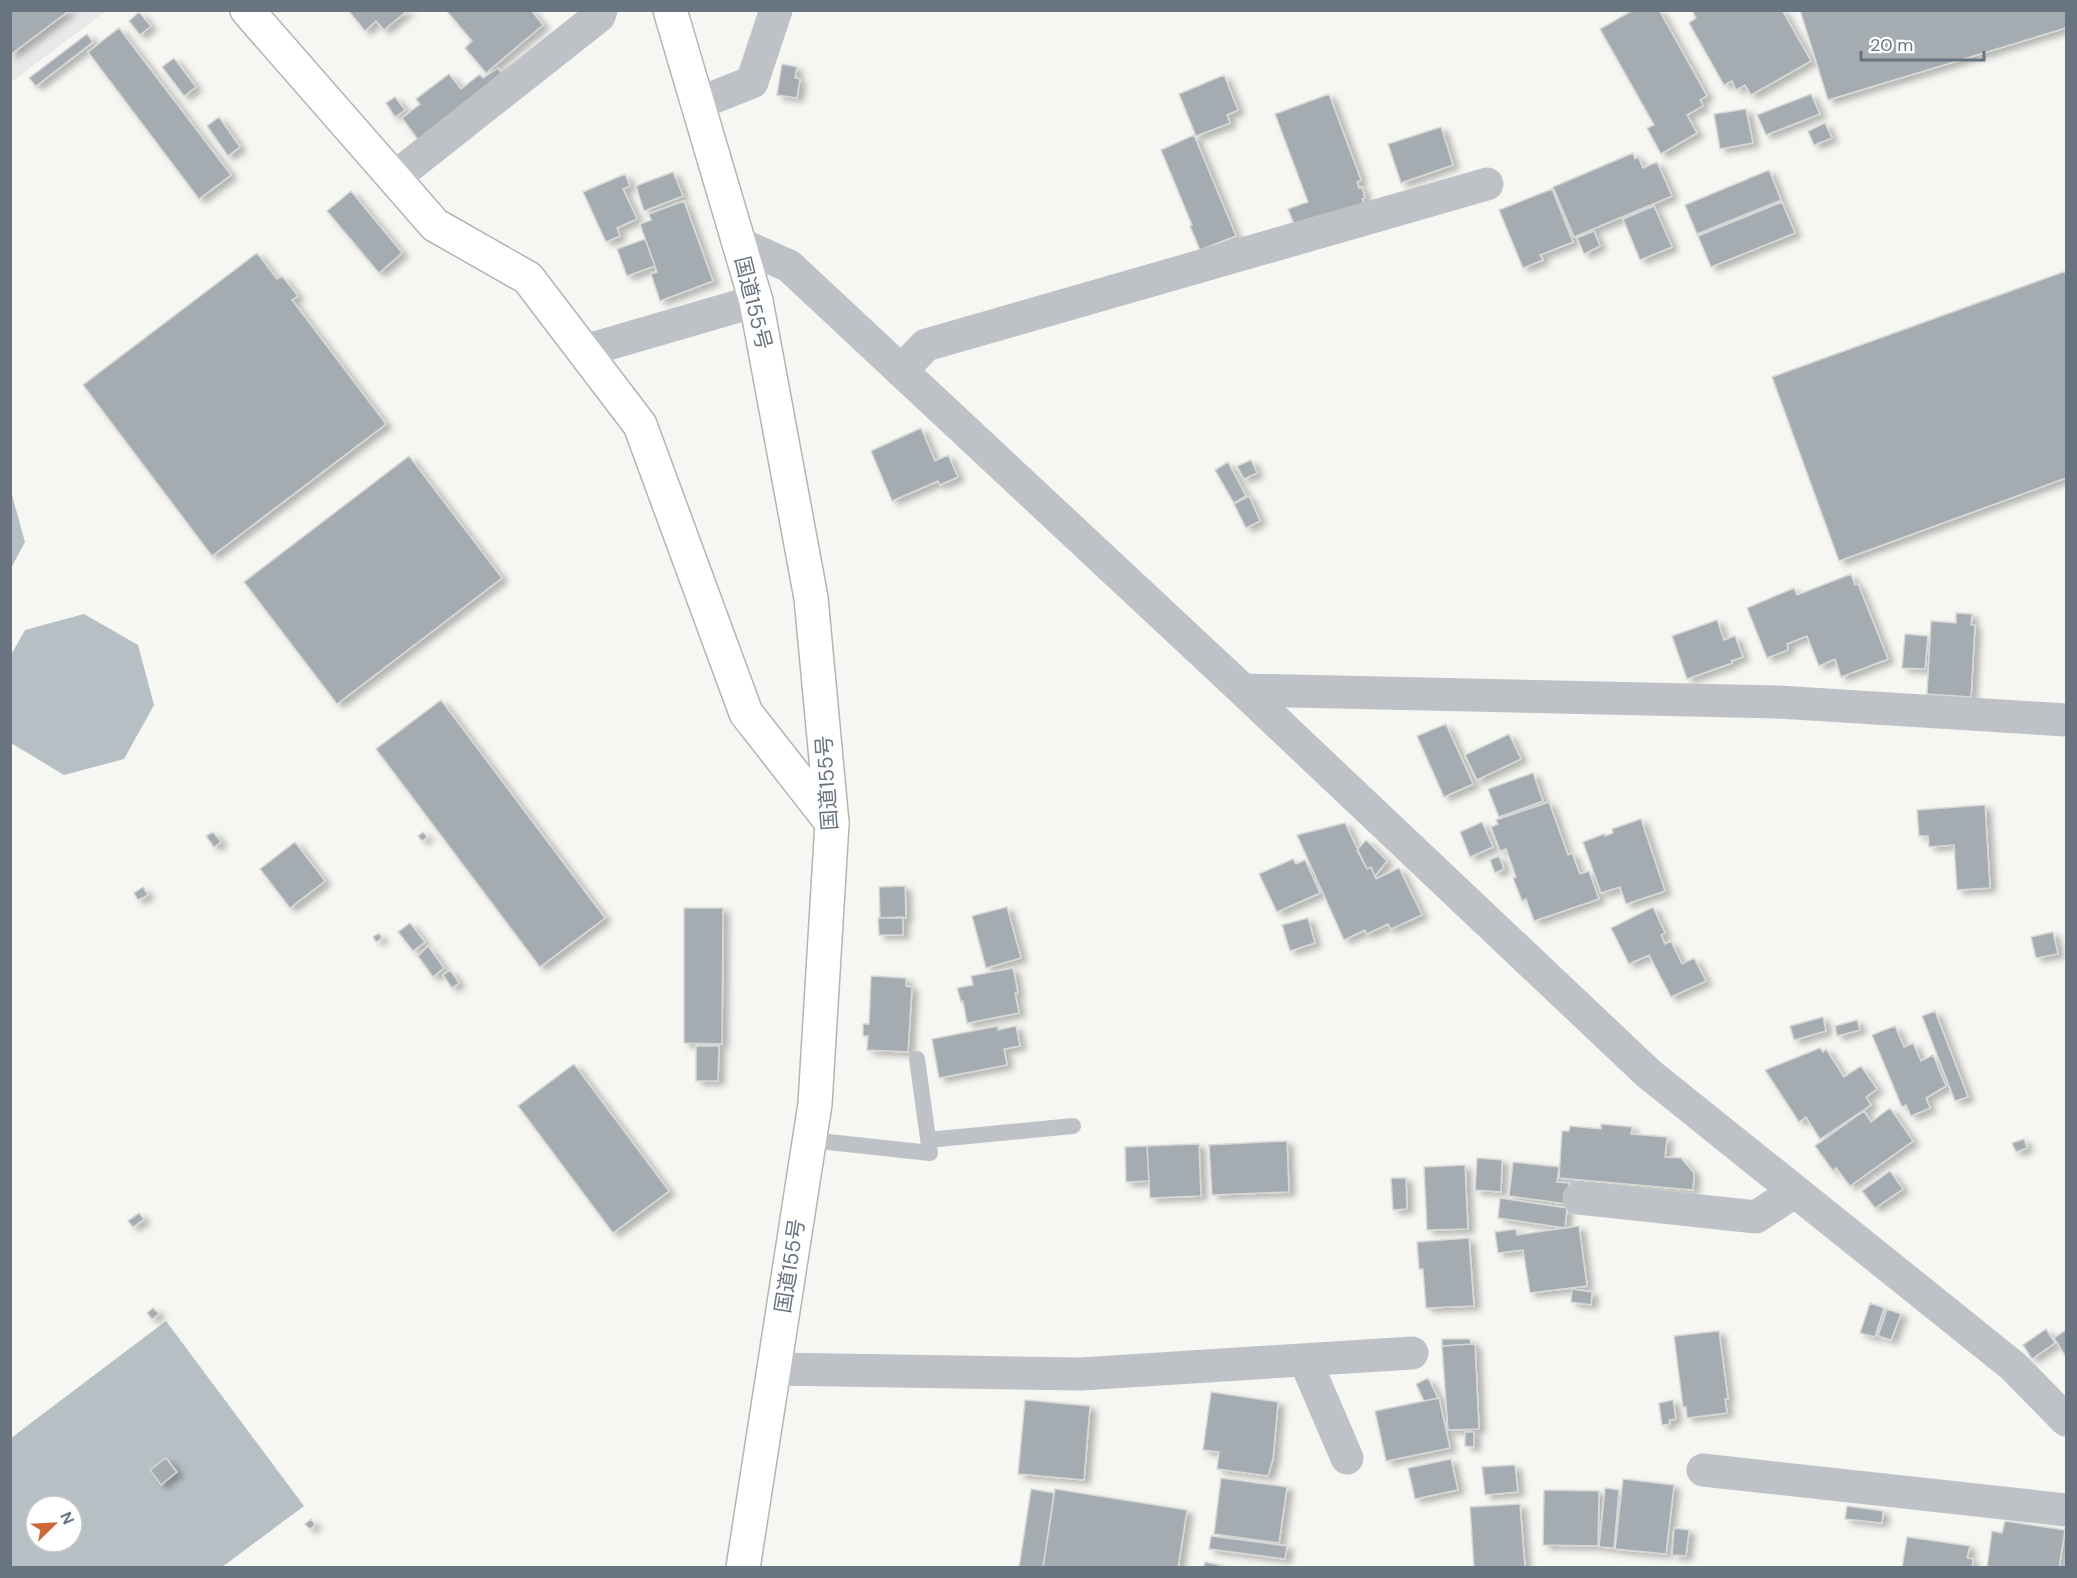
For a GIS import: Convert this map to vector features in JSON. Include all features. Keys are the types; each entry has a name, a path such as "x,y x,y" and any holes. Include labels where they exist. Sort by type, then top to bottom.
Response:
{"main road":[{"path":"246,10 435,225 528,278 640,425 746,713 832,823"},
{"name":"国道155号","path":"676,13 697,104 756,301 811,598 832,823 815,1104 743,1568"}],"street":[{"path":"394,178 599,16 601,10"},
{"path":"697,104 752,82 776,10"},
{"path":"901,371 926,345 1487,184"},
{"path":"738,243 789,266 1243,690 1649,1074 2013,1366 2067,1420"},
{"path":"584,351 756,301"},
{"path":"1243,690 1778,702 2067,720"},
{"path":"1579,1198 1756,1217 1794,1192"},
{"path":"774,1369 1081,1374 1412,1353"},
{"path":"1305,1360 1347,1458"},
{"path":"1703,1470 2067,1510"}],"lane":[{"path":"810,1140 930,1153 917,1059"},
{"path":"928,1140 1073,1126"}],"shaded area":[{"path":"11,11 106,11 11,82"},
{"path":"10,488 25,542 11,568 10,568"},
{"path":"84,614 138,645 154,705 124,759 64,775 11,743 11,655 25,630"},
{"path":"166,1321 304,1506 222,1567 11,1568 11,1438"}],"building":[{"path":"10,10 70,10 10,55"},
{"path":"348,10 408,10 384,30 376,21 365,31"},
{"path":"446,10 531,10 543,25 486,73 465,48 472,41"},
{"path":"1629,10 1659,10 1707,96 1700,100 1703,106 1687,115 1697,133 1661,154 1647,128 1654,125 1600,29 1630,12"},
{"path":"1692,10 1782,10 1811,61 1751,95 1745,85 1736,90 1732,81 1724,85 1689,23 1696,18"},
{"path":"1800,10 2066,10 2066,28 1828,100"},
{"path":"139,12 151,26 140,35 129,21"},
{"path":"119,28 231,175 199,199 88,52"},
{"path":"87,34 93,42 36,86 29,78"},
{"path":"174,58 196,87 184,96 162,67"},
{"path":"782,64 797,67 795,78 800,79 797,98 777,95"},
{"path":"498,68 507,81 422,145 402,118 420,104 416,99 449,74 461,89 480,74 483,78"},
{"path":"1224,75 1238,110 1227,115 1230,123 1196,136 1179,94"},
{"path":"1329,94 1361,180 1357,182 1359,188 1362,187 1364,203 1296,229 1288,209 1308,202 1275,114"},
{"path":"1811,94 1820,114 1766,135 1757,115"},
{"path":"395,97 405,110 395,117 386,103"},
{"path":"1746,109 1753,143 1720,149 1714,114"},
{"path":"219,117 240,147 228,156 207,126"},
{"path":"1825,123 1832,138 1814,145 1808,131"},
{"path":"1441,127 1453,165 1401,183 1388,144"},
{"path":"1194,135 1236,236 1200,250 1161,150"},
{"path":"1633,153 1635,159 1638,157 1643,168 1657,162 1672,196 1574,237 1553,187"},
{"path":"1769,170 1781,200 1697,234 1685,205"},
{"path":"673,172 683,196 644,211 636,186"},
{"path":"625,174 630,186 623,189 637,219 617,228 620,236 606,242 583,192"},
{"path":"1552,189 1573,242 1540,255 1543,260 1523,268 1499,210"},
{"path":"351,191 402,253 379,273 327,211"},
{"path":"684,201 713,281 660,301 651,274 657,272 640,224 651,220 649,214"},
{"path":"1782,202 1795,233 1711,267 1698,236"},
{"path":"1654,206 1672,247 1640,260 1623,219"},
{"path":"1594,231 1600,246 1584,254 1577,238"},
{"path":"645,239 655,266 627,276 617,249"},
{"path":"257,253 277,279 282,276 298,296 292,300 386,424 212,556 83,385"},
{"path":"2066,271 2066,478 1839,561 1772,377"},
{"path":"921,428 935,461 948,455 958,477 940,485 938,481 892,501 871,451"},
{"path":"409,456 502,578 337,704 244,582"},
{"path":"1251,460 1257,473 1244,479 1237,466"},
{"path":"1228,462 1246,496 1234,503 1215,470"},
{"path":"1249,496 1260,521 1246,528 1234,504"},
{"path":"1851,574 1855,585 1858,584 1888,659 1841,677 1835,659 1819,666 1807,636 1787,644 1788,650 1767,658 1747,608 1794,588 1797,595"},
{"path":"1956,613 1972,614 1971,625 1975,625 1971,697 1927,694 1931,621 1956,623"},
{"path":"1717,620 1724,640 1735,636 1743,657 1687,679 1672,636"},
{"path":"1905,634 1928,636 1925,669 1902,668"},
{"path":"441,700 605,918 540,967 376,749"},
{"path":"1446,724 1473,784 1444,797 1417,736"},
{"path":"1509,734 1521,759 1477,780 1465,755"},
{"path":"1533,773 1543,801 1499,817 1488,789"},
{"path":"1549,802 1568,855 1572,853 1580,874 1589,871 1599,899 1534,921 1526,899 1522,901 1513,878 1516,877 1506,849 1500,851 1491,827 1498,824 1496,820"},
{"path":"1985,805 1990,888 1957,890 1954,845 1929,847 1928,836 1919,836 1917,810"},
{"path":"1641,819 1665,891 1626,904 1620,887 1601,893 1583,842 1613,833 1612,829"},
{"path":"1482,822 1493,847 1470,857 1460,832"},
{"path":"1345,823 1367,869 1371,867 1376,879 1399,868 1422,915 1391,929 1388,924 1367,934 1365,930 1344,940 1297,835"},
{"path":"213,832 221,842 214,847 206,836"},
{"path":"423,832 427,837 422,841 418,836"},
{"path":"1366,840 1387,861 1375,876 1371,867 1367,869 1357,850"},
{"path":"295,842 325,881 290,908 260,869"},
{"path":"1499,856 1504,869 1495,873 1490,860"},
{"path":"1293,859 1296,864 1305,860 1320,893 1277,912 1259,874"},
{"path":"905,886 906,918 880,918 879,887"},
{"path":"143,887 148,895 138,900 134,893"},
{"path":"1007,907 1021,958 986,968 972,916"},
{"path":"1653,907 1665,933 1661,935 1665,944 1671,941 1682,964 1694,958 1706,981 1671,997 1649,955 1629,964 1611,928"},
{"path":"684,908 723,908 722,1044 684,1043"},
{"path":"903,917 903,935 879,935 878,918"},
{"path":"1308,918 1315,943 1290,951 1282,925"},
{"path":"410,923 425,942 413,951 398,932"},
{"path":"2053,932 2058,954 2036,958 2031,937"},
{"path":"379,933 382,938 376,942 373,937"},
{"path":"428,946 444,968 433,977 418,956"},
{"path":"1013,968 1019,1013 967,1023 963,1001 961,1002 957,988 973,985 971,976"},
{"path":"450,970 459,983 452,988 443,975"},
{"path":"871,976 906,978 906,986 912,987 908,1052 867,1050 868,1036 863,1036 863,1024 869,1024"},
{"path":"1935,1011 1968,1097 1955,1101 1922,1016"},
{"path":"1823,1017 1826,1031 1794,1040 1790,1026"},
{"path":"1857,1020 1860,1030 1837,1036 1835,1026"},
{"path":"998,1026 998,1030 1016,1026 1020,1046 1004,1049 1007,1065 939,1078 932,1039"},
{"path":"1895,1026 1904,1047 1913,1043 1921,1061 1933,1055 1946,1086 1926,1098 1930,1108 1911,1116 1906,1105 1902,1107 1872,1035"},
{"path":"696,1046 719,1046 718,1081 696,1081"},
{"path":"1820,1048 1823,1052 1826,1049 1844,1077 1861,1066 1877,1089 1866,1097 1871,1105 1820,1139 1806,1117 1799,1122 1765,1070"},
{"path":"574,1064 669,1191 613,1233 518,1106"},
{"path":"1890,1108 1913,1141 1850,1186 1836,1168 1833,1171 1815,1146 1864,1111 1871,1122"},
{"path":"1601,1124 1632,1127 1631,1134 1667,1137 1665,1157 1681,1158 1694,1173 1693,1190 1559,1178 1562,1131 1569,1131 1570,1126 1601,1129"},
{"path":"2024,1139 2027,1148 2016,1152 2012,1143"},
{"path":"1287,1141 1289,1192 1212,1195 1209,1145"},
{"path":"1199,1144 1201,1196 1150,1198 1147,1146"},
{"path":"1147,1146 1149,1181 1126,1182 1125,1147"},
{"path":"1477,1158 1502,1160 1501,1192 1475,1190"},
{"path":"1513,1162 1559,1167 1557,1182 1569,1183 1567,1204 1509,1196"},
{"path":"1465,1165 1468,1229 1427,1230 1424,1167"},
{"path":"1890,1171 1903,1189 1875,1208 1862,1191"},
{"path":"1391,1178 1406,1178 1407,1209 1393,1210"},
{"path":"1500,1198 1567,1208 1565,1228 1498,1218"},
{"path":"139,1213 144,1219 133,1227 128,1221"},
{"path":"1579,1226 1587,1286 1530,1293 1523,1250 1498,1253 1495,1232 1516,1229 1517,1235"},
{"path":"1469,1238 1474,1306 1426,1308 1423,1269 1419,1269 1417,1242"},
{"path":"1572,1289 1592,1292 1591,1305 1571,1302"},
{"path":"1870,1303 1884,1308 1875,1337 1860,1333"},
{"path":"153,1308 159,1314 152,1319 147,1313"},
{"path":"1887,1309 1901,1314 1891,1340 1878,1336"},
{"path":"2046,1329 2055,1343 2032,1359 2023,1345"},
{"path":"2066,1330 2066,1357 2054,1338"},
{"path":"1719,1331 1728,1399 1725,1399 1727,1413 1687,1418 1686,1407 1683,1407 1674,1336"},
{"path":"1442,1339 1470,1339 1471,1344 1442,1346"},
{"path":"1475,1345 1479,1429 1448,1430 1442,1346"},
{"path":"1428,1378 1438,1398 1424,1401 1416,1384"},
{"path":"1211,1392 1278,1402 1273,1459 1268,1476 1217,1469 1219,1452 1203,1450"},
{"path":"1439,1398 1450,1448 1386,1461 1375,1411"},
{"path":"1025,1400 1090,1406 1084,1480 1018,1474"},
{"path":"1673,1400 1676,1419 1669,1420 1670,1424 1662,1425 1659,1403"},
{"path":"1465,1432 1474,1432 1474,1447 1465,1446"},
{"path":"166,1458 177,1472 161,1485 150,1470"},
{"path":"1451,1459 1458,1490 1415,1499 1408,1468"},
{"path":"1515,1465 1518,1492 1485,1495 1482,1467"},
{"path":"1221,1478 1287,1487 1279,1543 1214,1534"},
{"path":"1623,1479 1674,1485 1666,1554 1615,1549"},
{"path":"1605,1488 1619,1490 1614,1548 1599,1547"},
{"path":"1031,1489 1054,1493 1043,1568 1019,1568"},
{"path":"1055,1489 1187,1510 1178,1568 1043,1568"},
{"path":"1544,1490 1599,1491 1598,1546 1543,1545"},
{"path":"1520,1504 1525,1568 1474,1568 1470,1507"},
{"path":"1847,1506 1883,1511 1882,1523 1845,1519"},
{"path":"311,1519 315,1525 310,1529 305,1524"},
{"path":"2005,1521 2065,1530 2059,1568 1987,1568 1992,1531 2002,1533"},
{"path":"1674,1528 1689,1530 1686,1556 1672,1555"},
{"path":"1211,1536 1287,1546 1285,1559 1209,1549"},
{"path":"1907,1537 1970,1546 1967,1558 1973,1559 1972,1568 1902,1568"},
{"path":"1205,1562 1219,1565 1219,1568 1204,1568"}]}
